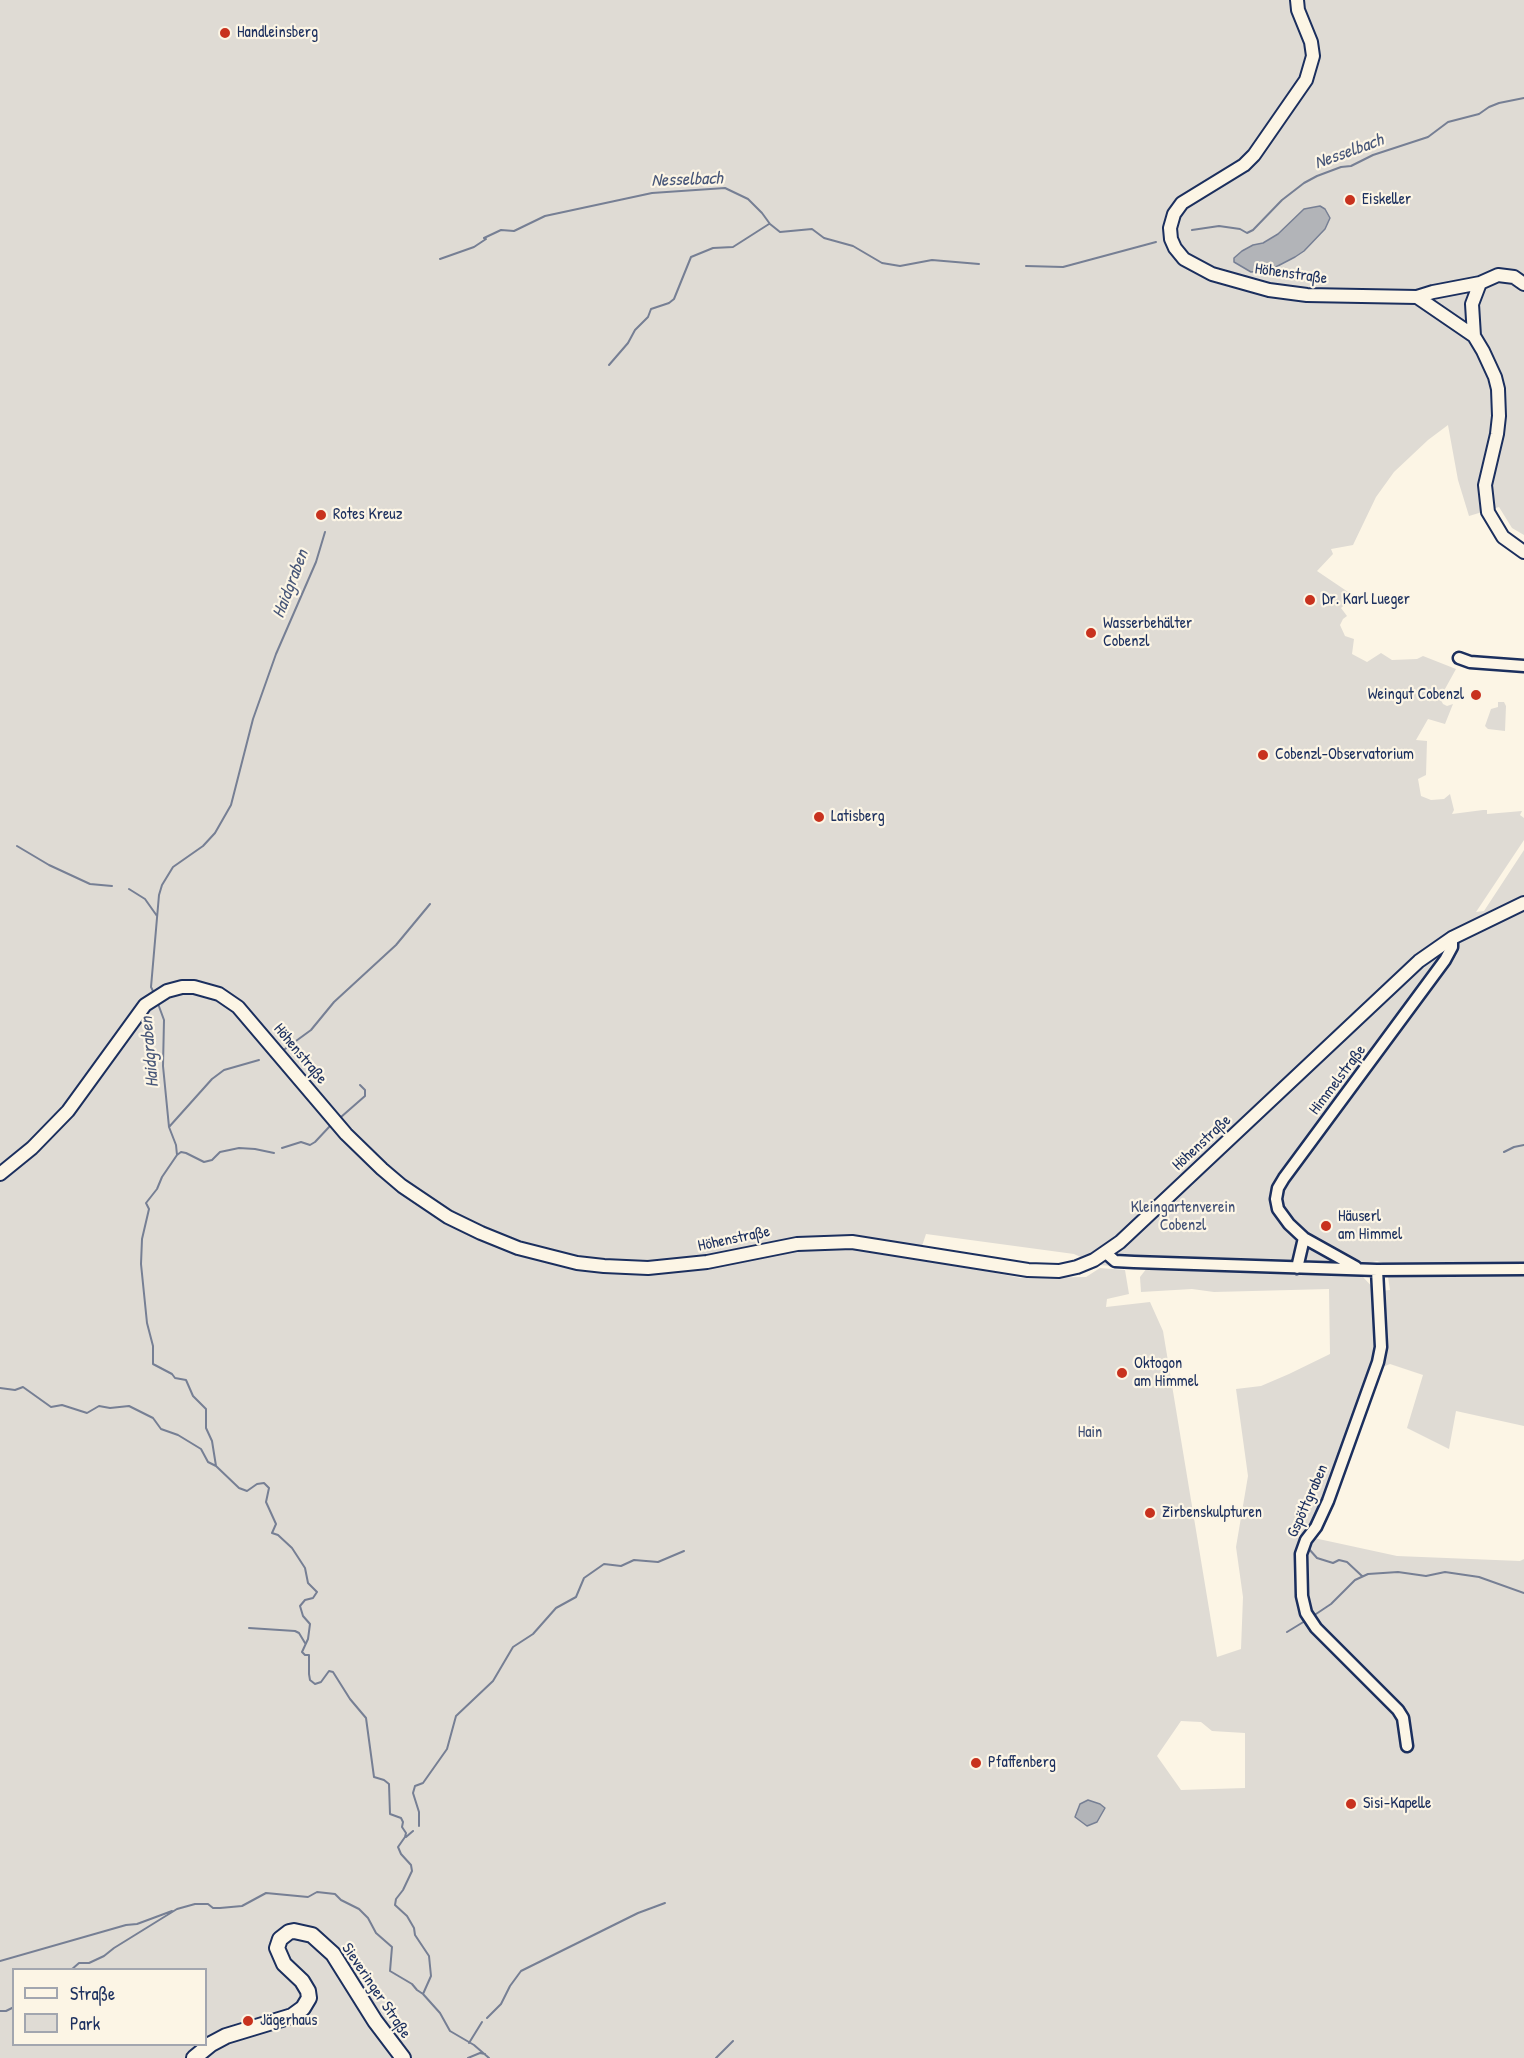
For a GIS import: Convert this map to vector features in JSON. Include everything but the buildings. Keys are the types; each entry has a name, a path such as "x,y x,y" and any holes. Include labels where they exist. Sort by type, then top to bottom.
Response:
{"main road":[{"name":"Sieveringer Straße","path":"194,2058 211,2044 226,2036 292,2016 303,2008 309,1998 308,1991 302,1981 284,1964 277,1948 280,1939 294,1931 312,1935 333,1954 375,2021 403,2058"}],"street":[{"name":"Höhenstraße","path":"1297,0 1298,10 1311,42 1313,56 1306,80 1254,155 1244,165 1182,202 1174,214 1170,228 1171,239 1184,259 1199,269 1269,290 1327,296 1417,297"},
{"path":"1417,297 1480,284 1503,274 1514,277 1524,284"},
{"path":"1480,284 1472,304 1474,336 1487,360 1498,389 1499,416 1485,485 1488,512 1503,537 1524,552"},
{"path":"1417,297 1474,336"},
{"path":"1459,658 1470,662 1524,666"},
{"name":"Höhenstraße","path":"0,1174 38,1143 68,1111 139,1012 157,996 175,988 203,989 219,994 232,1002 354,1142 382,1169 423,1201 481,1233 534,1253 604,1266 665,1268 723,1260 786,1245 834,1241 863,1243 1050,1272 1077,1267 1106,1253 1174,1192 1410,969 1452,938 1524,903"},
{"name":"Himmelstraße","path":"1360,1269 1304,1238 1289,1224 1278,1209 1276,1199 1278,1188 1442,964 1452,947 1452,938"},
{"path":"1297,1268 1304,1238"},
{"name":"Himmelstraße","path":"1106,1253 1115,1261 1125,1262 1377,1270 1524,1269"},
{"name":"Gspöttgraben","path":"1377,1270 1381,1347 1378,1362 1328,1501 1316,1527 1306,1540 1301,1554 1302,1596 1306,1613 1316,1628 1398,1710 1402,1718 1407,1746"}],"green space":[{"path":"0,0 1524,0 1524,535 1512,528 1499,507 1469,516 1458,480 1448,425 1428,440 1394,472 1376,497 1353,545 1331,549 1333,554 1317,571 1354,596 1341,608 1347,616 1340,625 1345,636 1354,639 1352,654 1367,662 1381,653 1392,660 1417,659 1423,656 1456,669 1440,698 1447,706 1453,704 1445,724 1428,719 1416,740 1427,741 1426,775 1418,779 1421,796 1431,800 1444,799 1450,794 1454,810 1452,814 1483,810 1487,810 1487,814 1522,811 1520,815 1524,818 1524,840 1476,912 1484,911 1524,850 1524,1426 1456,1411 1449,1449 1407,1428 1423,1375 1390,1364 1380,1368 1324,1524 1314,1538 1397,1556 1520,1561 1524,1559 1524,2058 0,2058","holes":["926,1234 1074,1254 1098,1265 1147,1268 1140,1277 1141,1292 1192,1289 1214,1292 1329,1289 1330,1354 1261,1386 1236,1389 1248,1476 1236,1547 1243,1597 1241,1649 1217,1657 1163,1331 1150,1302 1106,1307 1107,1299 1129,1294 1125,1270 1100,1268 1086,1277 1021,1278 918,1258","1377,1261 1386,1264 1390,1290 1376,1291 1363,1277 1364,1264","1181,1721 1201,1722 1212,1731 1245,1733 1245,1788 1181,1790 1157,1756"]},
{"path":"1498,702 1504,702 1506,706 1505,731 1488,729 1485,726 1491,709 1498,707"}],"shaded area":[{"path":"1320,206 1325,209 1330,218 1325,229 1295,257 1270,270 1251,272 1234,262 1234,258 1242,251 1278,234 1304,209"},
{"path":"1088,1800 1105,1808 1097,1822 1087,1826 1075,1817 1080,1804"}],"waterway":[{"name":"Nesselbach","path":"1192,230 1219,226 1240,229 1247,233 1253,230 1282,200 1317,176 1341,167 1351,166 1373,155 1428,137 1448,122 1479,114 1499,103 1524,98"},
{"name":"Nesselbach","path":"484,238 501,230 514,231 545,216 652,193 725,188 748,199 780,232 812,229 824,238 853,246 882,263 900,266 932,260 979,264"},
{"path":"609,365 628,343 635,330 648,317 651,309 674,299 691,257 713,248 733,247 769,224"},
{"name":"Nesselbach","path":"440,259 474,247 486,239"},
{"name":"Nesselbach","path":"1026,266 1063,267 1156,242"},
{"name":"Haidgraben","path":"154,993 151,987 159,895 162,885 173,867 203,846 215,833 231,805 253,719 276,654 316,562 325,532"},
{"path":"17,846 49,865 90,884 112,886"},
{"path":"129,889 145,899 157,916"},
{"path":"285,1049 311,1030 334,1002 396,945 430,904"},
{"name":"Haidgraben","path":"157,1001 164,1020 163,1066 169,1127 177,1155 146,1203 149,1209 142,1239 141,1264 147,1323 153,1346 153,1364 175,1378 186,1380 193,1396 206,1409 206,1428 212,1441 216,1466"},
{"path":"169,1127 212,1079 224,1070 259,1060"},
{"path":"341,1117 365,1096 365,1090 360,1085"},
{"path":"282,1148 301,1142 310,1145 330,1126"},
{"path":"1504,1152 1524,1145"},
{"path":"177,1155 181,1152 186,1153 204,1162 212,1160 220,1152 239,1148 274,1153"},
{"path":"0,1388 15,1390 23,1387 51,1407 62,1405 87,1413 99,1406 110,1408 129,1406 153,1418 161,1429 178,1435 201,1449 208,1462 216,1466 239,1488 247,1491 257,1484 264,1483 269,1488 266,1502 276,1524 272,1533 278,1535 292,1548 305,1568 308,1583 317,1592 313,1598 305,1600 300,1606 303,1616 310,1624 308,1639 302,1652 309,1655 310,1680 315,1684 321,1682 329,1671 333,1672 350,1699 366,1718 374,1777 389,1784 390,1814 401,1818 403,1822 402,1827 406,1833 398,1847 411,1865 412,1871 395,1905 407,1916 415,1935 429,1956 431,1976 423,1994"},
{"name":"Gspöttgraben","path":"1309,1549 1317,1558 1333,1563 1339,1560 1347,1562 1362,1576"},
{"path":"419,1826 419,1812 413,1793 415,1786 423,1783 447,1749 456,1716 493,1681 513,1647 533,1634 556,1608 576,1597 584,1578 604,1564 621,1566 634,1560 658,1562 684,1551"},
{"name":"Gspöttgraben","path":"1313,1616 1331,1604 1355,1580 1368,1574 1398,1572 1426,1576 1445,1572 1479,1577 1524,1593"},
{"name":"Gspöttgraben","path":"1287,1632 1305,1621"},
{"path":"249,1628 295,1631 305,1643"},
{"path":"406,1837 413,1831"},
{"path":"73,1968 79,1963 89,1963 104,1956 177,1909 195,1904 208,1904 213,1908 242,1906 266,1893 308,1897 317,1892 335,1894 341,1900 359,1909 368,1918 376,1933 392,1947 390,1971 412,1984 423,1994 440,2013 450,2031 474,2045 489,2058"},
{"path":"487,2018 501,2004 521,1971 638,1913 665,1903"},
{"path":"0,1961 126,1925 137,1924 172,1911"},
{"path":"0,2011 12,2008"},
{"path":"469,2043 482,2022"},
{"path":"716,2058 733,2041"},
{"path":"468,2058 480,2053 485,2054"}],"place":[{"name":"Handleinsberg","path":"225,33"},
{"name":"Eiskeller","path":"1350,200"},
{"name":"Rotes Kreuz","path":"321,515"},
{"name":"Dr. Karl Lueger","path":"1310,600"},
{"name":"Wasserbehälter Cobenzl","path":"1091,633"},
{"name":"Weingut Cobenzl","path":"1476,695"},
{"name":"Cobenzl-Observatorium","path":"1263,755"},
{"name":"Latisberg","path":"819,817"},
{"name":"Häuserl am Himmel","path":"1326,1226"},
{"name":"Oktogon am Himmel","path":"1122,1373"},
{"name":"Zirbenskulpturen","path":"1150,1513"},
{"name":"Pfaffenberg","path":"976,1763"},
{"name":"Sisi-Kapelle","path":"1351,1804"},
{"name":"Jägerhaus","path":"248,2021"}],"park label":[{"name":"Kleingartenverein Cobenzl","path":"1183,1217"},
{"name":"Hain","path":"1090,1433"}]}
